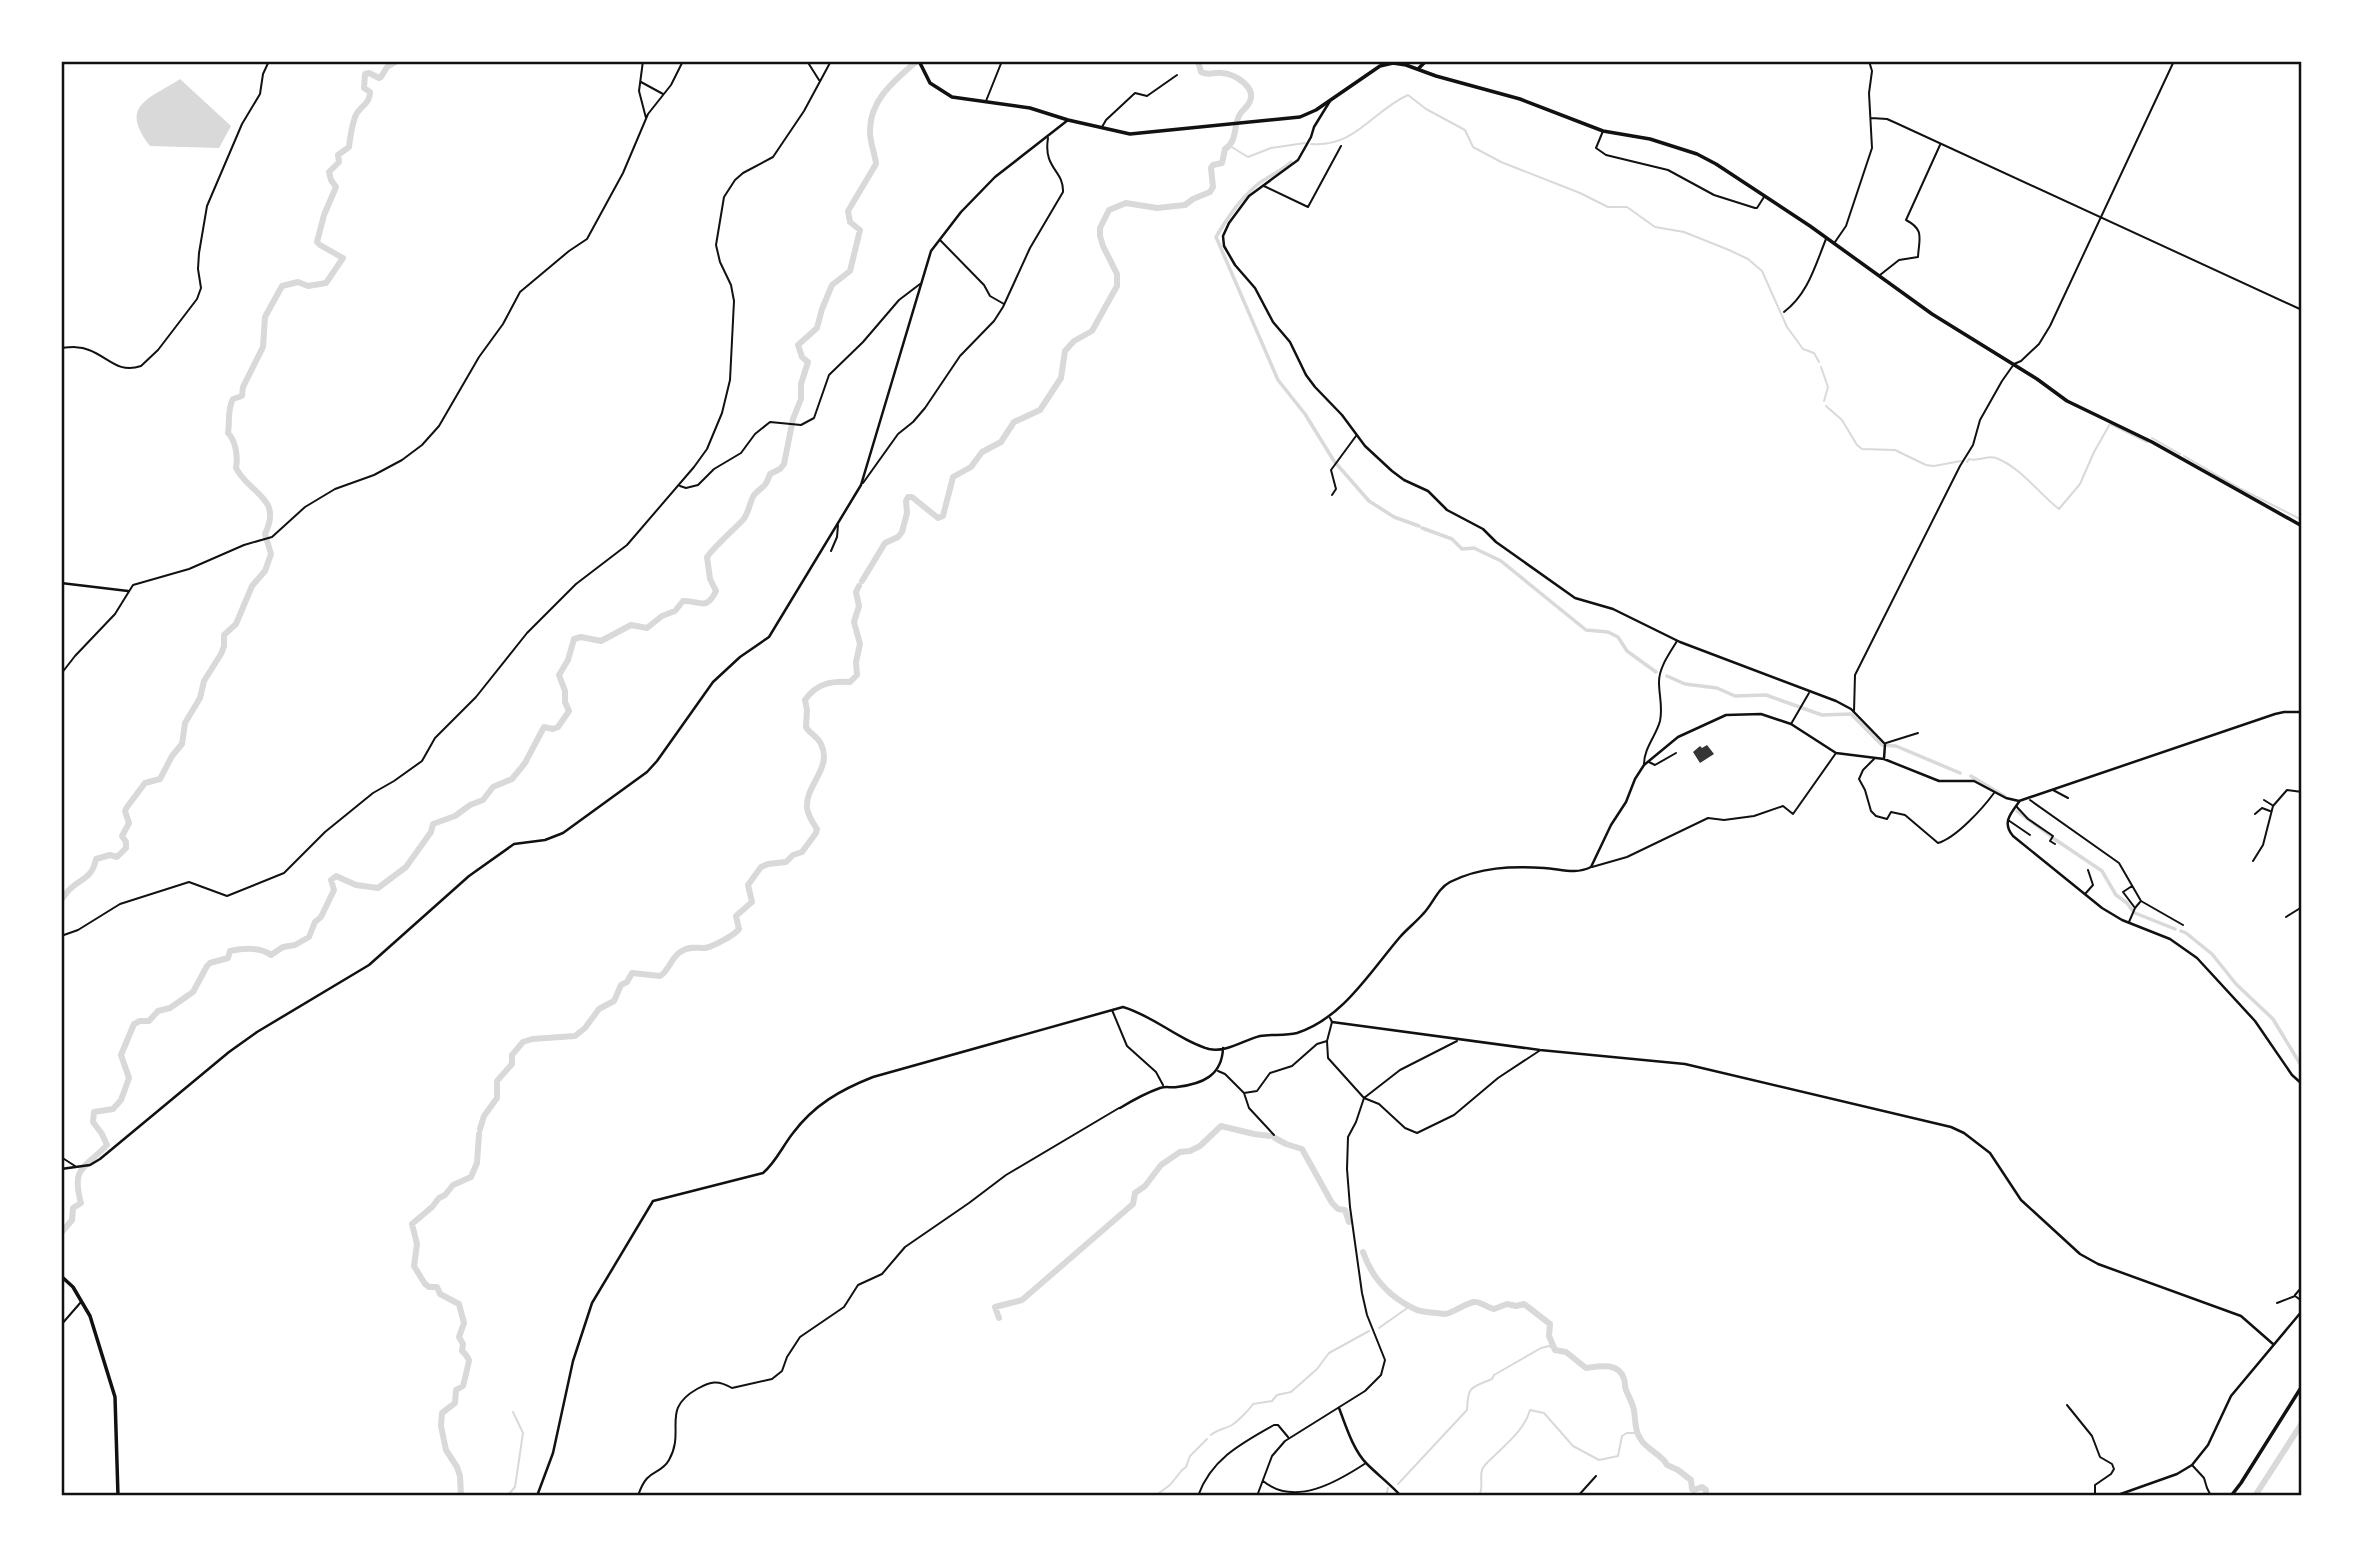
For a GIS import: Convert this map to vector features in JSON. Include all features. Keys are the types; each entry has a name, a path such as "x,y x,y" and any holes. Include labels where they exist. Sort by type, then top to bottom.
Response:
{"main road":[{"path":"1418,69 1426,61"},
{"path":"919,63 930,83 943,93 959,99 1030,108 1130,134 1300,117 1330,101 1387,62 1400,63 1436,76 1520,99 1603,131 1650,139 1687,150 1716,164 1834,243 1942,321 2014,364 2067,401 2152,442 2302,526"},
{"path":"61,1276 73,1287 90,1316 115,1397 118,1496"},
{"path":"2231,1496 2256,1461 2302,1385"}],"street":[{"path":"61,348 86,348 119,367 141,366 173,332 197,299 201,288 199,253 208,206 242,124 260,94 262,74 269,61"},
{"path":"643,61 639,80 646,119"},
{"path":"61,674 115,614 128,591 143,581 190,569 244,545 272,537 305,507 335,489 374,475 402,460 430,437 479,357 503,324 520,292 587,239 623,173 654,104 664,94 683,61"},
{"path":"807,61 819,81"},
{"path":"61,936 78,930 120,904 190,883 227,896 284,873 325,832 364,800 422,761 435,738 476,697 527,633 576,584 627,545 679,486 707,449 722,413 730,380 734,301 716,245 724,197 734,180 773,157 804,111 831,61"},
{"path":"985,102 1002,61"},
{"path":"1834,243 1846,226 1872,148 1869,93 1872,71 1869,61"},
{"path":"1854,712 1855,675 1959,466 1973,445 1980,419 2014,364 2039,344 2050,326 2174,61"},
{"path":"1101,128 1135,93 1147,96 1177,75"},
{"path":"639,80 664,94"},
{"path":"1330,101 1298,160 1250,196 1228,223 1222,242 1235,265 1255,288 1273,321 1290,342 1306,376 1315,387 1371,451 1404,480 1427,491 1447,510 1483,529 1496,542 1574,598 1613,609 1677,640 1836,701 1854,712 1885,745 1884,759"},
{"path":"1871,118 1887,120 1941,144 2302,310"},
{"path":"861,485 931,251 961,212 995,177 1068,120"},
{"path":"1603,131 1596,148 1606,155 1668,170 1714,195 1755,208 1764,196"},
{"path":"61,1169 90,1165 100,1159 238,1045 369,965 470,876 514,844 545,840 564,833 647,772 713,682 740,657 769,637 861,485 898,434 925,408 960,356 994,321 1030,248 1063,191 1063,184 1047,156 1048,137"},
{"path":"1879,275 1899,260 1918,257 1919,230 1917,225 1906,219 1941,144"},
{"path":"1263,185 1308,207 1341,146"},
{"path":"1784,312 1796,304 1807,285 1826,238"},
{"path":"939,239 984,285 990,296 1004,304"},
{"path":"679,486 687,488 698,485 714,469 741,453 755,434 770,422 801,425 814,418 829,375 863,342 899,300 921,283"},
{"path":"1332,495 1336,489 1331,474 1356,435"},
{"path":"831,551 837,537 838,524"},
{"path":"61,583 128,591"},
{"path":"1646,763 1644,756 1659,723 1662,707 1659,682 1661,670 1677,640"},
{"path":"1791,724 1810,692"},
{"path":"1591,867 1611,825 1626,802 1635,779 1646,763 1678,737 1727,715 1761,714 1791,724 1836,753 1884,759 1939,781 1974,780 2006,798 2019,801 2275,714 2302,712"},
{"path":"1885,745 1918,733"},
{"path":"1646,763 1655,765 1676,753"},
{"path":"537,1496 552,1453 573,1361 592,1303 653,1201 763,1173 772,1166 793,1133 818,1105 853,1085 1123,1007 1212,1050 1260,1036 1296,1033 1331,1020 1401,936 1426,912 1447,883 1495,867 1545,868 1574,872 1627,858 1708,818 1724,820 1754,816 1783,806 1793,814 1836,753"},
{"path":"1874,758 1859,779 1871,811 1884,819 1887,819 1891,812 1905,815 1938,843 1942,843 1955,832 1986,804 1995,792"},
{"path":"2052,790 2068,798"},
{"path":"2253,861 2263,845 2273,806 2287,790 2302,792"},
{"path":"2028,798 2119,863 2141,901 2183,925"},
{"path":"2264,800 2273,806"},
{"path":"2019,801 2008,819 2007,828 2013,836 2113,915 2179,944 2207,967 2255,1021 2292,1075 2302,1084"},
{"path":"2016,805 2028,819 2053,836 2050,841 2055,844"},
{"path":"2255,814 2262,808 2270,812"},
{"path":"2008,819 2030,835"},
{"path":"2085,895 2093,885 2088,870"},
{"path":"2132,886 2123,892 2135,908"},
{"path":"2129,923 2141,901"},
{"path":"2286,917 2302,907"},
{"path":"1112,1009 1127,1046 1156,1072 1164,1086"},
{"path":"1331,1020 1458,1040 1685,1064 1951,1127 1964,1133 1990,1153 2021,1200 2080,1254 2098,1264 2241,1316 2273,1344"},
{"path":"1331,1020 1327,1041 1328,1058 1364,1098 1380,1104 1405,1128 1417,1133 1454,1115 1498,1078 1540,1050"},
{"path":"1257,1496 1272,1455 1288,1437 1373,1385 1384,1369 1385,1360 1367,1315 1362,1293 1347,1169 1348,1137 1364,1098 1400,1070 1458,1040"},
{"path":"1244,1093 1257,1091 1269,1073 1292,1066 1317,1044 1327,1041"},
{"path":"638,1496 645,1478 668,1462 676,1439 676,1410 687,1393 709,1381 723,1383 732,1388 772,1379 782,1371 787,1357 800,1337 844,1307 858,1285 882,1274 905,1247 1006,1175 1120,1108 1164,1086 1173,1088 1193,1084 1213,1075 1223,1058 1223,1048"},
{"path":"1217,1070 1225,1074 1244,1093 1249,1108 1274,1135"},
{"path":"61,1157 76,1166"},
{"path":"2277,1303 2295,1296 2301,1288 2300,1284"},
{"path":"2295,1296 2302,1301"},
{"path":"61,1325 83,1301"},
{"path":"2115,1496 2177,1474 2192,1465 2208,1445 2231,1396 2302,1311"},
{"path":"2067,1405 2092,1436 2100,1457 2114,1469 2112,1474 2094,1486 2095,1496"},
{"path":"1339,1408 1366,1463 1401,1496"},
{"path":"1198,1496 1212,1468 1241,1443 1274,1425 1278,1425 1288,1437"},
{"path":"1262,1480 1271,1487 1289,1492 1305,1492 1321,1488 1366,1463"},
{"path":"2192,1465 2204,1478 2211,1496"},
{"path":"1578,1496 1596,1476"}],"shaded area":[{"path":"180,79 231,126 219,148 150,146 141,132 137,112 141,105"}],"building":[{"path":"1707,745 1714,754 1700,763 1693,752 1700,746 1702,748"}],"waterway":[{"path":"61,900 89,874 96,859 110,855 117,857 126,848 122,836 129,823 125,811 127,807 145,783 160,779 182,744 185,723 200,698 204,681 221,654 224,635 236,624 252,586 265,571 271,554 265,534 270,512 262,497 236,468 236,449 228,433 230,407 233,399 242,396 243,387 263,347 265,317 282,286 298,282 308,286 326,283 343,258 317,242 324,215 336,187 329,172 339,162 338,155 349,147 355,117 370,96 370,92 364,88 365,74 379,78 387,67 397,61"},
{"path":"61,1233 72,1220 73,1208 81,1203 78,1191 79,1175 86,1164 107,1145 93,1122 94,1112 113,1109 121,1100 129,1078 121,1055 134,1024 149,1021 158,1011 170,1008 193,992 207,966 228,958 230,951 252,949 271,955 309,937 334,890 331,880 336,876 356,885 378,888 406,867 431,832 433,824 455,816 470,805 483,800 493,787 512,779 525,763 544,727 558,727 569,711 559,675 568,660 574,639 581,637 601,641 631,625 647,628 662,616 675,611 683,601 702,604 712,597 716,591 710,579 707,557 744,518 754,495 765,485 770,474 784,464 808,362 802,357 798,345 817,328 832,285 850,271 860,230 850,222 848,211 876,164 870,132 874,110 885,92 917,61"},
{"path":"862,581 885,543 902,532 908,497 912,497 938,518 943,516 953,477 971,467 982,452 1001,442 1014,422 1040,410 1061,378 1065,351 1074,341 1092,331 1117,286 1117,274 1100,236 1100,228 1109,210 1126,203 1157,208 1185,205 1210,192 1213,187 1211,168 1222,163 1225,149 1234,137 1238,118 1251,96 1247,86 1233,76 1201,72 1198,61"},
{"path":"1311,144 1326,144 1352,134 1408,95 1426,109 1465,130 1473,147 1501,162 1608,207 1627,207 1655,227 1684,232 1748,259 1762,271 1787,327 1803,349 1814,353 1819,362"},
{"path":"1230,146 1248,157 1271,148 1305,143"},
{"path":"1291,162 1258,184 1235,209 1216,237 1278,380 1305,414 1334,461 1369,501 1394,517 1419,526"},
{"path":"1821,367 1828,387 1824,401"},
{"path":"1826,406 1842,420 1862,449 1895,450 1926,465 1934,466 1961,461"},
{"path":"1967,462 1969,459 1993,457 2005,462 2022,474 2059,509 2080,484 2110,424 2147,442"},
{"path":"2152,438 2180,454"},
{"path":"2184,456 2302,520"},
{"path":"1422,528 1452,539 1462,549 1474,548 1501,561 1586,630 1608,632 1618,637 1627,651 1656,672"},
{"path":"480,1129 484,1116 497,1098 497,1081 512,1064 512,1055 523,1042 575,1036 585,1028 599,1009 614,1001 621,985 627,982 632,973 660,976 682,951 705,948 733,934 739,929 736,916 752,902 748,885 761,867 786,862 793,855 802,852 816,833 817,829 807,808 810,792 824,761 824,753 820,742 806,727 805,700 820,687 831,683 850,682 857,675 856,662 860,644 854,622 859,606 856,592 859,586"},
{"path":"1667,676 1685,684 1717,688 1735,696 1766,695 1822,715 1851,714 1882,745 1896,746 1960,773"},
{"path":"1971,776 2004,796"},
{"path":"2017,811 2051,836"},
{"path":"2053,838 2102,871 2116,895 2132,910"},
{"path":"2135,913 2175,929"},
{"path":"2181,931 2212,954 2236,984 2273,1019 2302,1067"},
{"path":"999,1318 995,1307 1022,1300 1133,1204 1135,1193 1145,1186 1161,1165 1180,1152 1200,1146 1221,1126 1270,1136"},
{"path":"461,1496 460,1476 446,1450 441,1426 442,1413 455,1403 456,1390 463,1386 469,1360 462,1351 463,1344 459,1337 464,1323 459,1304 440,1294 437,1287 425,1284 414,1266 417,1244 412,1224 453,1185 471,1177 477,1163 479,1134"},
{"path":"1275,1138 1302,1149 1332,1203 1338,1209 1345,1210 1349,1222"},
{"path":"1363,1252 1371,1270 1383,1286 1398,1300 1417,1310 1444,1314 1474,1302 1494,1309 1507,1304 1524,1304 1550,1324 1549,1336 1555,1350 1566,1352 1586,1368 1608,1366 1618,1370 1624,1379 1637,1431 1643,1442 1667,1465 1691,1480 1692,1489 1702,1487 1706,1490 1706,1496"},
{"path":"1379,1328 1410,1306"},
{"path":"1211,1435 1234,1423 1253,1404 1272,1401 1277,1395 1291,1392 1317,1369 1329,1353 1369,1331"},
{"path":"1398,1484 1467,1410 1468,1396 1472,1388 1492,1379 1494,1375 1541,1348 1549,1346 1555,1350"},
{"path":"1479,1496 1483,1468 1517,1433 1530,1410 1544,1413 1573,1446 1599,1460 1618,1456 1622,1436 1637,1433"},
{"path":"507,1496 515,1487 523,1433 513,1412"},
{"path":"2255,1496 2302,1423"},
{"path":"1155,1496 1170,1485 1186,1467 1190,1456 1207,1439"},
{"path":"1386,1496 1388,1488"}]}
